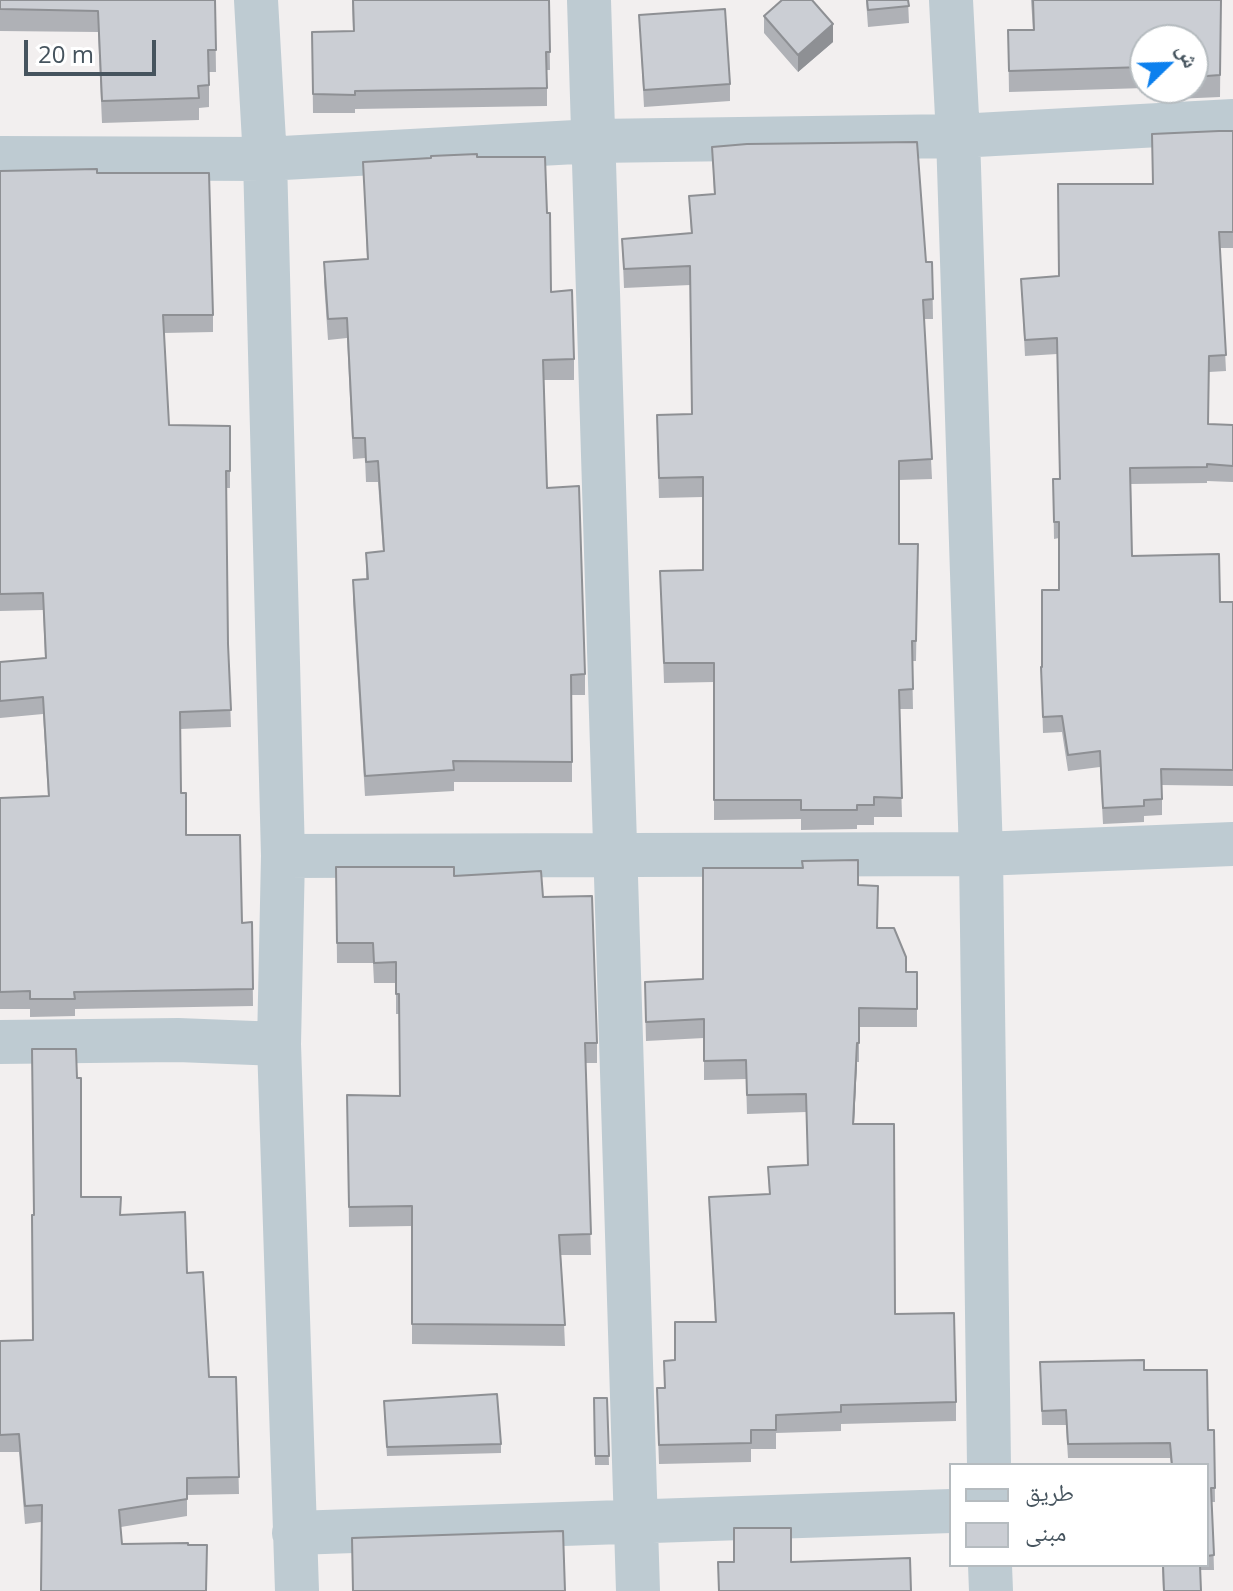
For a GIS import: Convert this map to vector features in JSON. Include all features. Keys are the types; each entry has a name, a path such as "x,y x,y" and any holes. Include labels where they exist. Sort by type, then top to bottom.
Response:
{"street":[{"path":"256,0 265,159 283,856 279,1044 297,1591"},
{"path":"589,0 638,1591"},
{"path":"951,0 981,854 989,1463"},
{"path":"0,158 265,159 594,141 958,136 1233,121"},
{"path":"283,856 981,854 1233,844"},
{"path":"0,1042 178,1040 279,1044"},
{"path":"294,1533 949,1511"},
{"path":"990,1567 991,1591"}],"building":[{"path":"0,0 215,0 216,50 208,50 209,85 198,86 199,98 102,101 98,11 0,9"},
{"path":"353,0 549,0 547,88 313,94 312,32 354,31"},
{"path":"782,0 812,0 833,24 798,55 764,16"},
{"path":"867,0 908,0 909,6 868,10"},
{"path":"1033,0 1221,0 1220,75 1209,76 1209,24 1129,24 1129,67 1009,71 1008,30 1034,30"},
{"path":"725,9 730,84 644,90 639,15"},
{"path":"1233,131 1233,232 1219,232 1226,355 1209,356 1208,424 1233,425 1233,466 1207,464 1207,467 1130,468 1132,556 1219,554 1220,602 1233,602 1233,770 1161,769 1162,799 1144,800 1144,806 1103,808 1100,751 1068,755 1062,716 1043,717 1042,590 1059,590 1059,522 1054,522 1053,479 1060,479 1057,338 1025,340 1021,279 1059,276 1058,184 1153,184 1152,134"},
{"path":"917,142 926,262 932,262 933,299 923,300 932,459 899,461 899,544 918,544 916,641 912,641 913,689 899,690 902,798 874,797 874,805 857,805 857,810 801,810 801,800 714,800 714,663 664,663 660,571 703,570 703,477 659,478 657,415 692,414 690,266 624,269 622,239 692,233 689,196 715,194 712,147"},
{"path":"477,154 477,157 545,157 547,213 550,213 551,292 572,290 574,359 543,360 547,488 579,486 585,674 571,675 572,762 453,761 454,770 365,776 353,580 368,579 366,553 384,551 378,461 366,462 365,438 353,438 347,318 328,319 324,262 368,259 363,162"},
{"path":"97,169 97,173 209,173 213,315 163,315 169,425 230,426 230,471 226,471 231,710 180,712 181,793 186,793 186,835 240,835 242,923 252,922 253,989 74,992 75,999 30,999 30,991 0,992 0,798 49,796 43,697 0,701 0,662 46,658 43,593 0,594 0,171"},
{"path":"858,860 858,885 878,886 877,928 894,928 906,957 906,972 917,972 917,1009 859,1008 853,1124 894,1124 895,1314 954,1313 956,1402 841,1405 841,1412 776,1415 776,1430 751,1430 751,1443 659,1445 657,1388 665,1388 664,1361 675,1360 675,1322 716,1322 709,1197 770,1194 768,1167 808,1165 806,1094 747,1095 746,1060 704,1061 704,1019 646,1022 645,982 703,979 703,868 803,868 802,861"},
{"path":"336,867 454,867 454,876 541,871 543,897 592,896 597,1043 585,1043 591,1234 559,1235 565,1325 412,1324 412,1206 349,1207 347,1095 400,1096 399,994 396,994 396,962 374,963 373,943 337,943"},
{"path":"32,1049 76,1049 77,1078 81,1078 81,1197 121,1197 120,1215 185,1212 187,1273 203,1272 209,1377 236,1377 239,1477 187,1478 187,1499 119,1510 122,1544 207,1545 206,1591 41,1591 42,1505 25,1506 19,1434 0,1435 0,1341 33,1340"},
{"path":"1144,1360 1144,1370 1207,1370 1208,1430 1214,1430 1215,1488 1211,1488 1214,1555 1209,1556 1209,1463 1172,1463 1170,1443 1068,1444 1066,1410 1042,1411 1040,1362"},
{"path":"497,1394 501,1444 387,1447 384,1401"},
{"path":"594,1398 607,1398 609,1456 595,1456"},
{"path":"734,1528 791,1528 791,1562 910,1558 911,1591 719,1591 718,1562 734,1562"},
{"path":"563,1531 565,1591 353,1591 352,1538"},
{"path":"1163,1567 1200,1567 1201,1591 1164,1591"}]}
